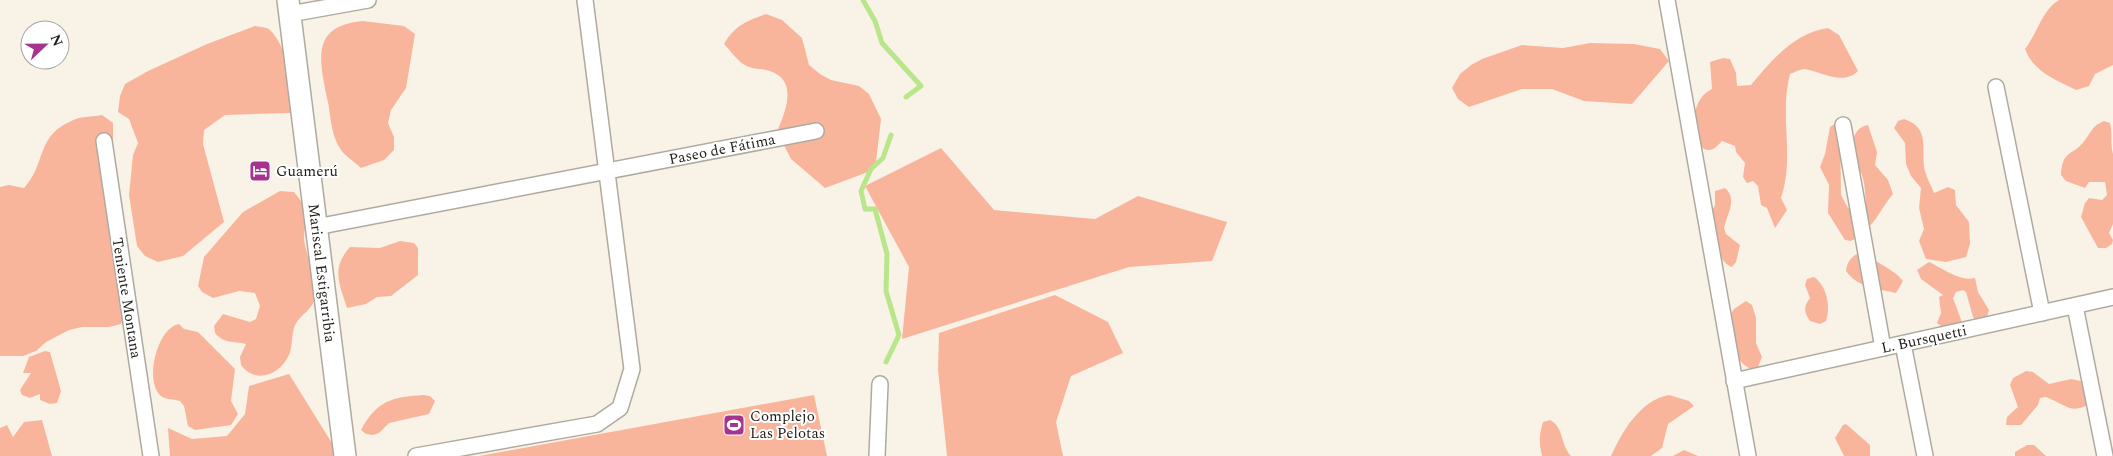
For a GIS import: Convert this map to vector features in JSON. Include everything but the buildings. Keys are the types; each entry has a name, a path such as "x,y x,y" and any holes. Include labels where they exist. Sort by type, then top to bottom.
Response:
{"street":[{"path":"289,7 368,0"},
{"path":"416,456 597,424 620,408 632,368 585,0"},
{"path":"1667,0 1748,456"},
{"name":"Mariscal Estigarribia","path":"289,7 345,456"},
{"path":"1996,87 2042,313"},
{"path":"1843,125 1883,348"},
{"name":"Paseo de Fátima","path":"316,226 816,131"},
{"name":"Teniente Montana","path":"104,141 151,456"},
{"name":"L. Bursquetti","path":"1734,381 2113,297"},
{"path":"2075,306 2105,456"},
{"path":"1903,344 1926,456"},
{"path":"877,456 880,384"}],"shaded area":[{"path":"2059,0 2113,0 2113,65 2095,74 2089,86 2076,90 2039,69 2025,49 2048,10"},
{"path":"766,14 782,20 802,38 809,65 820,74 831,80 859,86 869,94 881,119 876,162 868,172 825,188 791,159 777,132 786,107 787,89 784,82 779,76 770,71 743,64 724,44 742,24"},
{"path":"363,21 404,26 415,34 406,88 391,110 388,123 394,137 394,150 384,160 361,168 343,152 335,139 321,60 322,48 326,38 334,30 346,24"},
{"path":"255,26 269,29 280,44 293,76 299,104 290,113 225,115 204,130 203,144 224,222 183,256 158,262 145,256 137,246 129,195 133,155 138,143 129,119 118,112 120,96 125,84 148,71 207,44"},
{"path":"1828,28 1839,35 1858,71 1852,75 1839,78 1805,69 1790,74 1786,105 1787,167 1781,198 1787,210 1775,228 1767,208 1761,205 1758,186 1753,181 1747,183 1743,177 1745,163 1736,152 1735,146 1722,141 1713,149 1703,148 1695,135 1695,114 1703,95 1712,89 1710,62 1723,58 1730,59 1736,73 1737,86 1751,85 1776,57 1794,42 1816,31"},
{"path":"1590,43 1634,44 1660,49 1669,61 1632,104 1584,101 1552,89 1522,89 1469,107 1458,99 1452,88 1460,74 1471,65 1482,59 1522,45 1563,48"},
{"path":"102,115 113,123 113,175 128,311 121,324 109,327 82,327 69,330 46,342 36,351 23,356 0,356 0,187 9,185 24,188 36,168 47,141 54,133 63,125 76,119"},
{"path":"1904,119 1912,122 1921,132 1925,169 1934,193 1948,187 1955,190 1956,205 1969,222 1970,244 1966,257 1946,262 1926,259 1919,241 1924,229 1919,208 1921,188 1911,176 1906,164 1905,143 1894,128 1898,121"},
{"path":"2104,121 2110,123 2113,154 2113,224 2109,233 2113,240 2112,244 2106,248 2098,248 2081,217 2085,203 2089,198 2102,200 2107,195 2105,182 2089,182 2085,188 2066,181 2061,175 2066,157 2081,145 2095,127"},
{"path":"1836,123 1840,129 1841,195 1848,208 1861,209 1866,203 1862,174 1856,165 1852,147 1855,135 1862,127 1868,125 1877,152 1875,165 1888,180 1893,194 1870,226 1851,241 1845,240 1828,213 1829,185 1820,167 1825,154 1830,127"},
{"path":"941,148 994,210 1095,219 1138,196 1227,222 1212,261 1129,267 902,339 909,267 865,186"},
{"path":"1725,188 1729,192 1731,202 1724,228 1726,234 1740,245 1736,262 1732,267 1721,258 1718,252 1710,215 1715,205 1715,191"},
{"path":"280,191 294,192 306,211 307,218 304,238 315,282 315,298 312,305 295,325 290,352 285,362 273,372 260,376 247,371 241,365 240,357 246,344 229,342 218,337 214,326 223,314 250,322 256,319 260,306 255,293 239,291 213,298 202,292 198,286 204,257 243,212"},
{"path":"400,241 414,243 418,248 418,275 391,296 377,297 366,304 347,308 338,276 340,262 350,247 380,248"},
{"path":"1863,252 1899,276 1903,281 1896,293 1862,284 1846,271 1851,258"},
{"path":"1929,262 1957,276 1969,279 1975,278 1978,292 1989,310 1986,320 1978,323 1973,317 1966,292 1963,290 1956,292 1953,298 1963,325 1942,327 1937,323 1941,313 1939,297 1943,295 1921,279 1917,270"},
{"path":"1814,277 1825,291 1828,303 1826,321 1820,324 1810,321 1805,310 1810,298 1805,285 1807,279"},
{"path":"1055,295 1108,322 1123,353 1071,376 1056,422 1063,456 947,456 938,370 939,333"},
{"path":"1746,301 1752,305 1756,318 1756,343 1762,357 1758,367 1752,369 1740,360 1736,353 1733,337 1732,312"},
{"path":"179,324 184,329 198,332 235,369 231,401 238,414 231,425 195,430 188,426 184,406 180,401 161,396 156,389 153,368 155,356 165,335 171,328"},
{"path":"45,351 50,352 61,391 57,403 50,404 40,400 40,394 30,398 22,395 20,390 31,373 23,373 29,357"},
{"path":"2026,371 2033,372 2049,384 2071,379 2086,382 2094,401 2086,406 2075,409 2046,397 2040,398 2038,405 2021,425 2006,425 2007,417 2018,407 2010,385 2013,378"},
{"path":"289,374 340,456 170,456 168,428 192,439 227,436 245,414 249,386"},
{"name":"Complejo Las Pelotas","path":"814,395 827,456 479,456"},
{"path":"1669,395 1689,401 1694,406 1668,424 1662,448 1651,456 1611,456 1633,418 1649,403"},
{"path":"430,396 435,401 429,414 389,423 379,433 373,435 366,434 361,430 373,412 387,402 403,397"},
{"path":"42,420 52,456 0,456 0,428 7,425 13,437 24,422"},
{"path":"1550,420 1558,427 1571,456 1542,456 1540,439 1543,422"},
{"path":"1846,424 1870,445 1870,456 1844,456 1835,438 1843,425"},
{"path":"2027,445 2034,445 2046,456 2015,456 2015,452"},
{"path":"1684,450 1698,456 1673,456"}],"waterway":[{"path":"863,0 875,21 882,43 921,86 906,97"},
{"path":"886,362 899,335 886,291 887,254 875,209 865,209 861,191 871,169 883,158 891,135"}],"place":[{"name":"Guamerú","path":"260,171"},
{"name":"Complejo Las Pelotas","path":"734,425"}]}
